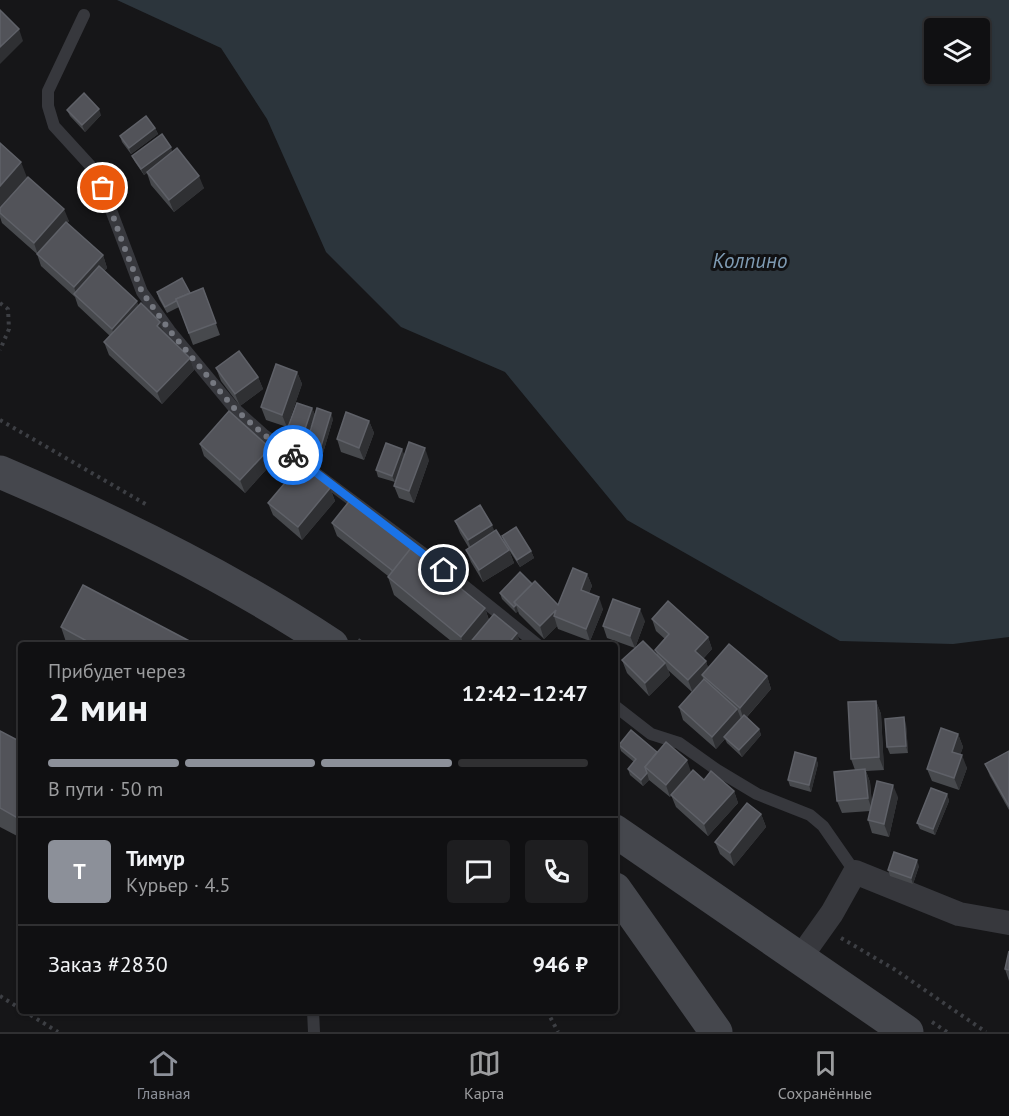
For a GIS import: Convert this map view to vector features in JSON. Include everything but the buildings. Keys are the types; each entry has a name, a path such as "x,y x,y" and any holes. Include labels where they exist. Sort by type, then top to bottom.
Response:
{"main road":[{"path":"0,472 82,506 154,541 238,587 327,642"},
{"path":"618,833 907,1032"},
{"path":"618,893 716,1032"},
{"path":"800,958 880,1032"}],"street":[{"path":"800,958 823,927 855,872 959,914 1009,922"}],"lane":[{"path":"84,15 48,91 48,106 54,126 97,173 142,292 153,308 233,407 263,434 427,556 534,642"},
{"path":"618,708 651,734 680,743 717,770 757,794 810,815 823,826 855,872"},
{"path":"313,1014 314,1032"}],"path":[{"path":"0,303 8,309 9,329 0,350"},
{"path":"823,927 894,969 986,1032"},
{"path":"0,996 18,1007"},
{"path":"29,1014 58,1032"},
{"path":"549,1014 558,1032"}],"water":[{"name":"Колпино","path":"117,0 1009,0 1009,637 953,644 840,641 627,520 505,372 401,327 326,252 267,119 221,48"}],"way so far":[{"path":"103,188 142,292 170,331 233,407 263,434 293,455"}],"route":[{"path":"293,455 444,570"}]}
